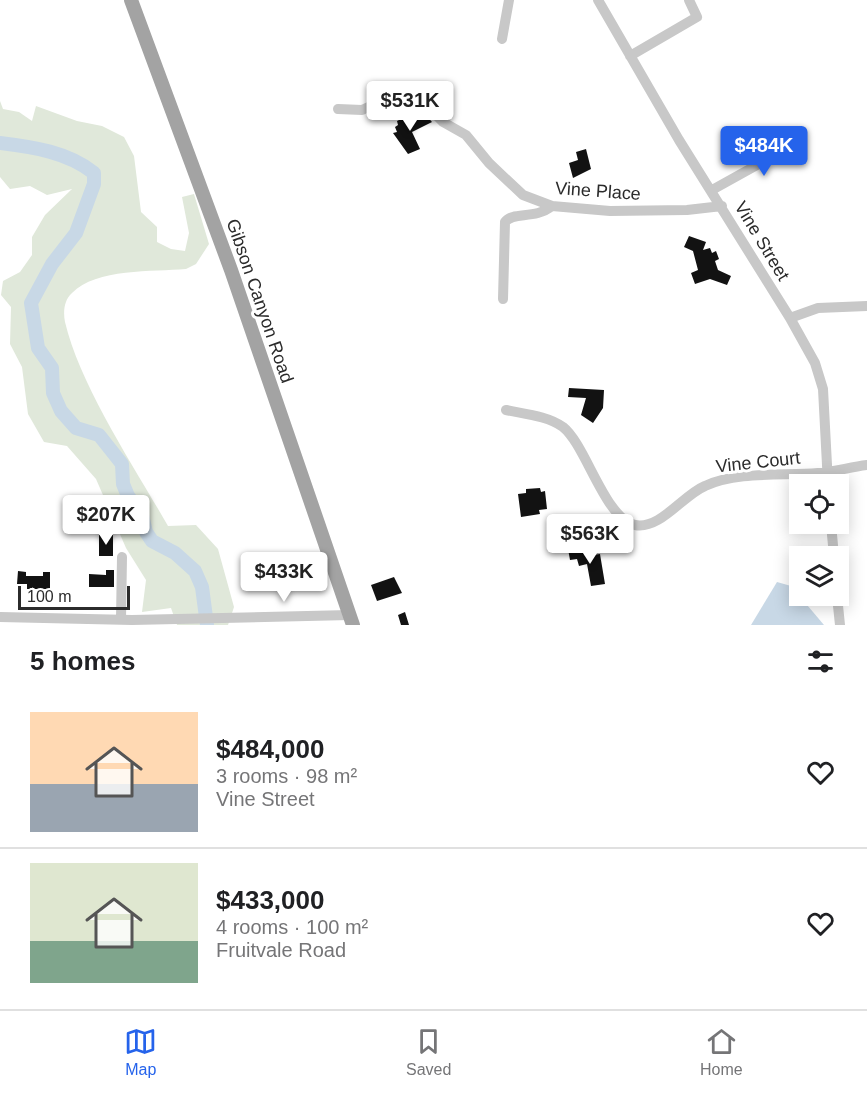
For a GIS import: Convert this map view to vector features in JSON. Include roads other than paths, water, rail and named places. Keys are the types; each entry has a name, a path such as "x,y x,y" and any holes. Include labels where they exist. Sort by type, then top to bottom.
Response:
{"main road":[{"name":"Gibson Canyon Road","path":"131,0 231,270 352,620"}],"street":[{"path":"502,39 509,0"},
{"path":"630,56 698,17 689,0"},
{"name":"Vine Street","path":"602,1 630,56 790,318 814,363 823,389 827,474"},
{"name":"Vine Place","path":"338,109 362,110 401,92 416,94 444,122 466,135 489,163 523,195 552,206 610,211 722,207"},
{"path":"712,190 801,140"},
{"path":"504,299 505,222 513,216 543,213 552,206"},
{"path":"790,318 818,308 867,306"},
{"name":"Vine Court","path":"506,410 543,418 562,427 610,503 624,519 634,525 649,524 688,495 719,481 867,465"},
{"path":"122,557 128,621"},
{"path":"838,606 840,625"},
{"path":"0,617 128,621 221,618 352,620"}],"water":[{"path":"777,582 789,585 789,606 808,606 824,625 751,625"}],"waterway":[{"path":"0,143 62,155 94,173 94,184 76,233 52,264 31,303 38,348 52,368 53,393 61,411 76,428 99,435 122,464 123,484 128,496 142,515 146,532 152,541 175,553 195,571 202,587 207,625"}]}
